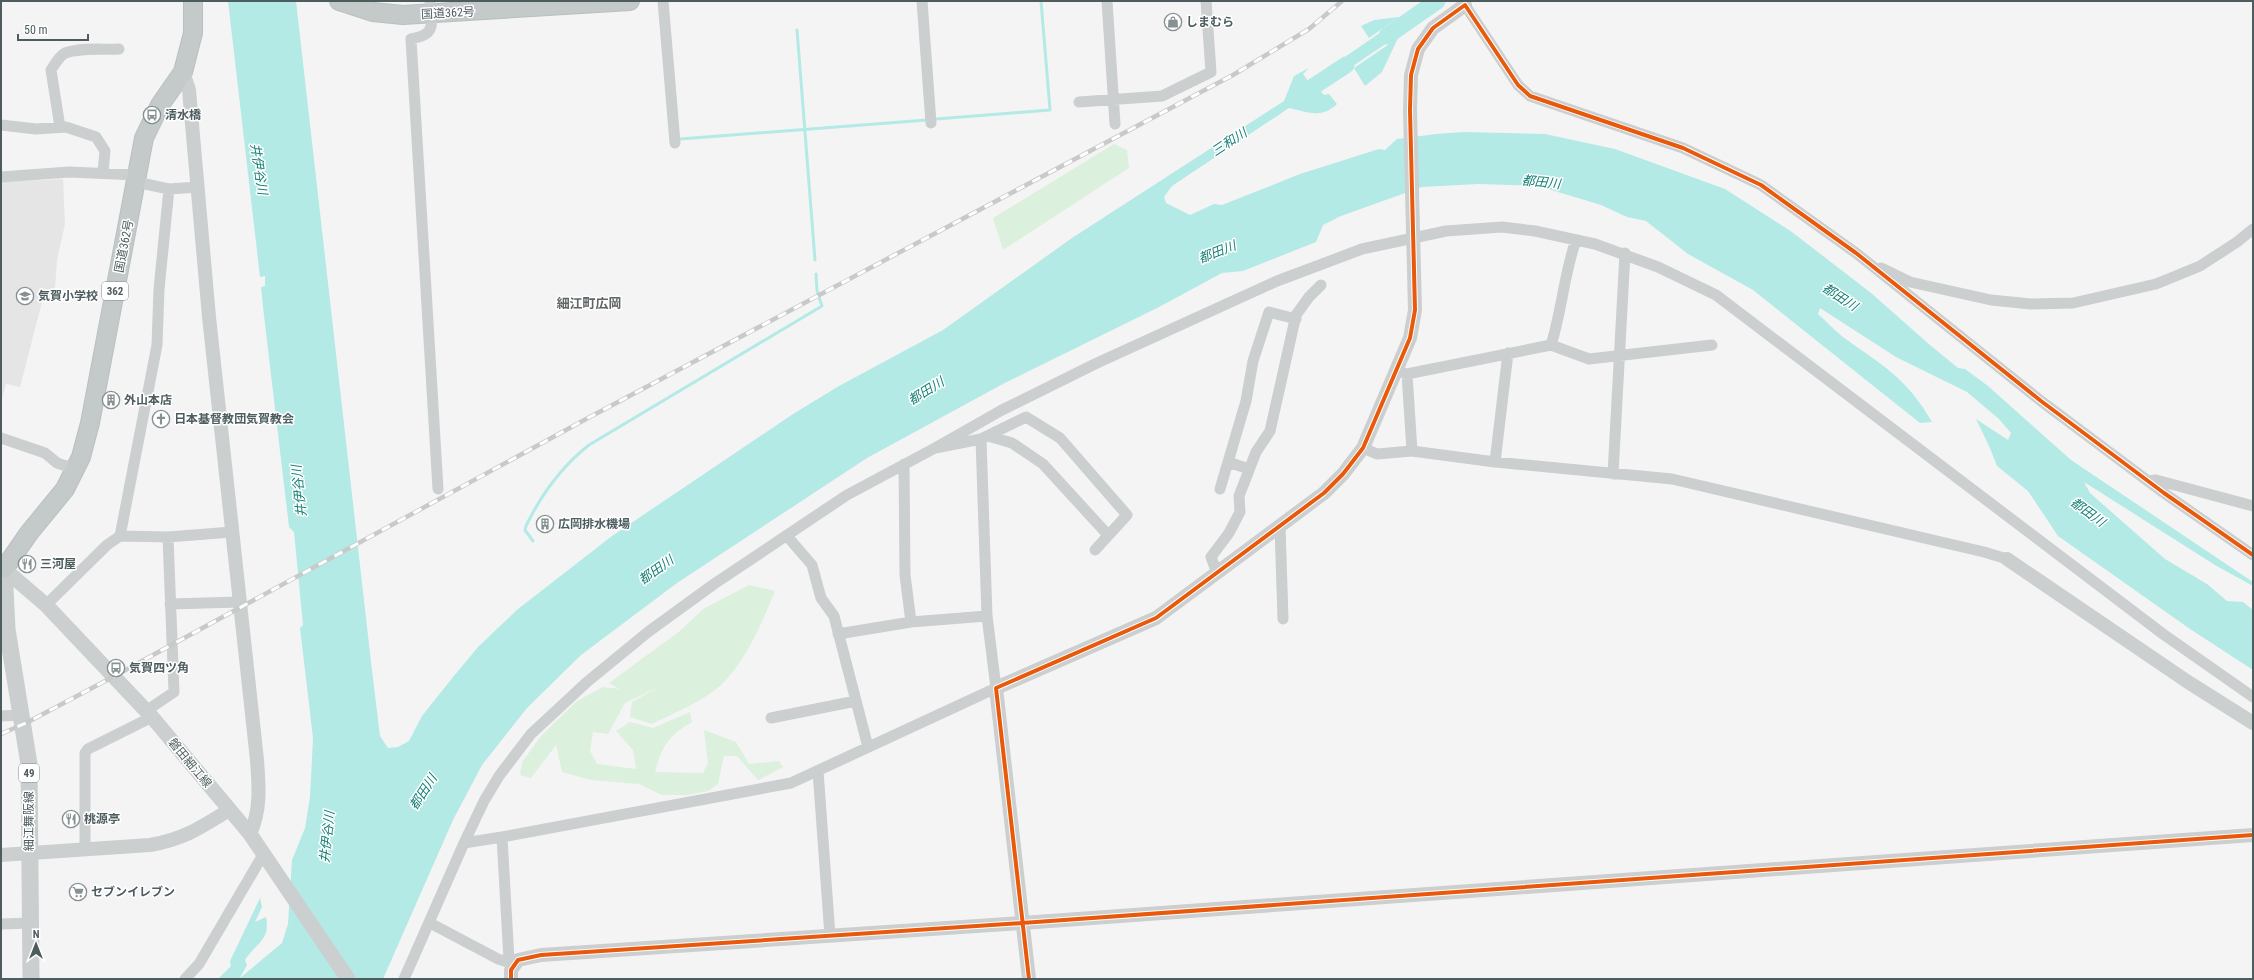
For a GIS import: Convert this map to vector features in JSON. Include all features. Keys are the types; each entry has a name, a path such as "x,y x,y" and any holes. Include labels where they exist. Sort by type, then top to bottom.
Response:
{"highway":[{"name":"国道362号","path":"3,577 29,533 65,489 81,457 90,423 144,138 160,105 183,72 193,33 193,1"},
{"name":"国道362号","path":"339,1 373,12 403,15 430,8 630,1"}],"main road":[{"name":"磐田細江線","path":"3,577 46,605 149,714 250,834 348,979"},
{"name":"細江舞阪線","path":"3,577 7,629 29,764 31,979"}],"street":[{"path":"663,1 676,143"},
{"path":"922,1 931,123"},
{"path":"1107,1 1115,124"},
{"path":"1079,102 1162,96 1211,72 1206,1"},
{"path":"464,843 791,783 996,688 1156,618 1324,493 1343,474 1363,448 1402,372 1415,310 1410,110 1411,76 1418,49 1433,28 1466,2 1518,85 1530,96 1682,148 1732,170 1761,185 1787,202 1874,267 1999,369 2148,481 2253,555"},
{"path":"430,8 432,24 430,32 424,36 411,39 438,490"},
{"path":"60,127 51,70 56,63 64,54 79,51 119,49"},
{"path":"183,72 189,90 239,602 259,787 257,818 250,834"},
{"path":"1,124 36,129 66,126 96,137 105,150 103,172"},
{"path":"1,178 69,172 103,172 137,178 169,189 198,187"},
{"path":"120,536 156,345 159,289 169,189"},
{"path":"404,979 484,800 499,776 531,734 587,682 648,632 714,584 788,536 847,495 1002,410 1096,363 1244,296 1362,249 1414,235 1502,227 1535,231 1625,253 1716,295 2163,634 2253,697"},
{"path":"1874,267 1885,268 1910,282 1991,300 2031,304 2073,303 2156,284 2200,266 2237,242 2253,229"},
{"path":"1551,345 1560,317 1569,260 1576,240"},
{"path":"1613,474 1618,356 1625,253"},
{"path":"1217,573 1212,557 1230,533 1240,512 1239,496 1249,469 1256,452 1270,431 1296,319 1309,297 1321,285"},
{"path":"1220,489 1246,401 1253,361 1269,312 1296,319"},
{"path":"1402,372 1551,345 1589,359 1712,345"},
{"path":"1495,462 1508,353"},
{"path":"1402,372 1412,452"},
{"path":"935,448 984,438 1026,417 1060,438 1127,515 1095,550"},
{"path":"1,438 45,453 57,463 75,469"},
{"path":"984,438 1012,443 1043,464 1108,535"},
{"path":"984,438 987,616 1029,979"},
{"path":"1363,448 1377,454 1412,452 1495,462 1672,479 1984,552 2007,559 2188,682 2253,723"},
{"path":"1228,462 1249,469"},
{"path":"904,464 906,575 911,622"},
{"path":"2148,481 2156,480 2253,506"},
{"path":"1280,526 1283,619"},
{"path":"46,605 108,545 120,536 168,537 232,532"},
{"path":"788,536 812,565 821,598 834,616 868,747"},
{"path":"85,849 85,753 88,749 149,714 174,692 168,537"},
{"path":"170,604 239,602"},
{"path":"838,634 911,622 987,616"},
{"path":"771,718 856,701"},
{"path":"1,716 22,715"},
{"path":"818,771 830,936"},
{"path":"1,855 150,845 174,841 193,832 229,810"},
{"path":"511,979 514,964 526,956 1022,923 2253,835"},
{"path":"502,837 509,960 514,964"},
{"path":"185,979 199,964 266,856"},
{"path":"1,924 31,923"},
{"path":"430,923 498,959 514,964"}],"shaded area":[{"name":"気賀小学校","path":"63,179 65,224 57,260 55,289 42,302 20,387 6,384 1,402 1,182"}],"green space":[{"path":"1114,144 1127,150 1129,168 1003,250 993,218"},
{"path":"749,585 775,591 753,640 739,663 722,684 716,690 699,701 652,724 630,717 632,702 660,686 625,703 608,734 593,732 590,751 597,764 636,769 633,750 616,731 630,722 653,728 690,712 692,722 672,737 668,742 660,755 655,772 703,773 708,763 704,730 736,742 749,764 779,761 783,767 758,780 737,756 724,756 718,784 708,791 687,795 662,795 639,784 591,780 562,772 556,745 531,778 520,775 522,762 541,736 577,701 603,687 619,689 609,683 680,631 703,609"}],"water":[{"path":"228,1 296,1 380,736 388,748 398,747 409,741 422,716 453,677 478,647 518,609 612,536 793,414 839,386 943,330 1072,238 1284,101 1294,76 1309,68 1303,74 1308,81 1315,77 1321,86 1319,89 1324,95 1329,94 1337,104 1326,112 1320,113 1289,108 1172,186 1164,197 1166,203 1190,215 1214,204 1222,205 1300,174 1379,149 1385,150 1397,139 1464,132 1545,134 1615,149 1725,189 1792,232 1871,293 1958,368 1965,369 1988,386 2071,460 2253,582 2253,586 2215,565 2084,482 2090,493 2165,559 2207,584 2227,601 2243,602 2253,610 2253,670 2190,629 2058,536 2028,491 1997,466 1976,419 2008,440 2011,433 1999,419 1967,392 1896,357 1820,308 1818,314 1836,331 1893,374 1913,394 1932,422 1920,423 1753,290 1688,254 1646,221 1627,217 1601,205 1538,186 1478,184 1422,187 1341,216 1323,225 1316,242 1243,271 1222,273 1159,307 1001,385 867,458 677,583 581,655 527,708 482,765 453,820 383,979 218,979 231,966 230,961 260,898 262,907 255,922 266,917 266,931 262,941 245,960 247,965 240,978 282,943 288,924 292,860 305,828 310,797 313,738 300,628 303,625 294,532 289,527 263,307 261,287 265,286 265,276 260,277"},
{"path":"1419,14 1405,24 1399,35 1335,78 1331,83 1323,72 1403,17"},
{"path":"1399,17 1369,38 1361,26 1374,20"},
{"path":"1398,38 1382,72 1365,86 1354,68"}],"waterway":[{"path":"936,119 1050,110 1041,1"},
{"name":"三和川","path":"1387,36 1437,1"},
{"path":"797,30 815,260"},
{"name":"三和川","path":"1299,96 1346,65"},
{"path":"680,139 927,120"},
{"path":"533,541 525,530 526,526 538,503 569,463 589,445 822,306 817,291 816,274"}],"railway":[{"path":"1,734 28,722 109,679 588,418 1233,75 1309,29 1342,1"}],"cycle path":[{"path":"1029,979 996,688 1156,618 1324,493 1343,474 1363,448 1410,338 1415,310 1410,110 1411,75 1418,49 1433,28 1465,5 1518,85 1530,96 1683,148 1761,185 1856,253 2041,401 2164,493 2253,555"},
{"path":"511,979 511,970 518,960 541,955 1022,923 2253,835"}],"place":[{"name":"しまむら","path":"1173,22"},
{"name":"清水橋","path":"152,115"},
{"name":"気賀小学校","path":"25,296"},
{"name":"外山本店","path":"111,400"},
{"name":"日本基督教団気賀教会","path":"161,419"},
{"name":"広岡排水機場","path":"545,524"},
{"name":"三河屋","path":"27,564"},
{"name":"気賀四ツ角","path":"116,668"},
{"name":"桃源亭","path":"71,819"},
{"name":"セブンイレブン","path":"78,892"}],"district":[{"name":"細江町広岡","path":"589,303"}],"water label":[{"name":"井伊谷川","path":"259,169"},
{"name":"都田川","path":"1541,182"},
{"name":"都田川","path":"1217,252"},
{"name":"都田川","path":"1840,297"},
{"name":"都田川","path":"926,391"},
{"name":"井伊谷川","path":"299,491"},
{"name":"都田川","path":"2088,512"},
{"name":"都田川","path":"656,570"},
{"name":"都田川","path":"423,792"},
{"name":"井伊谷川","path":"327,837"}]}
